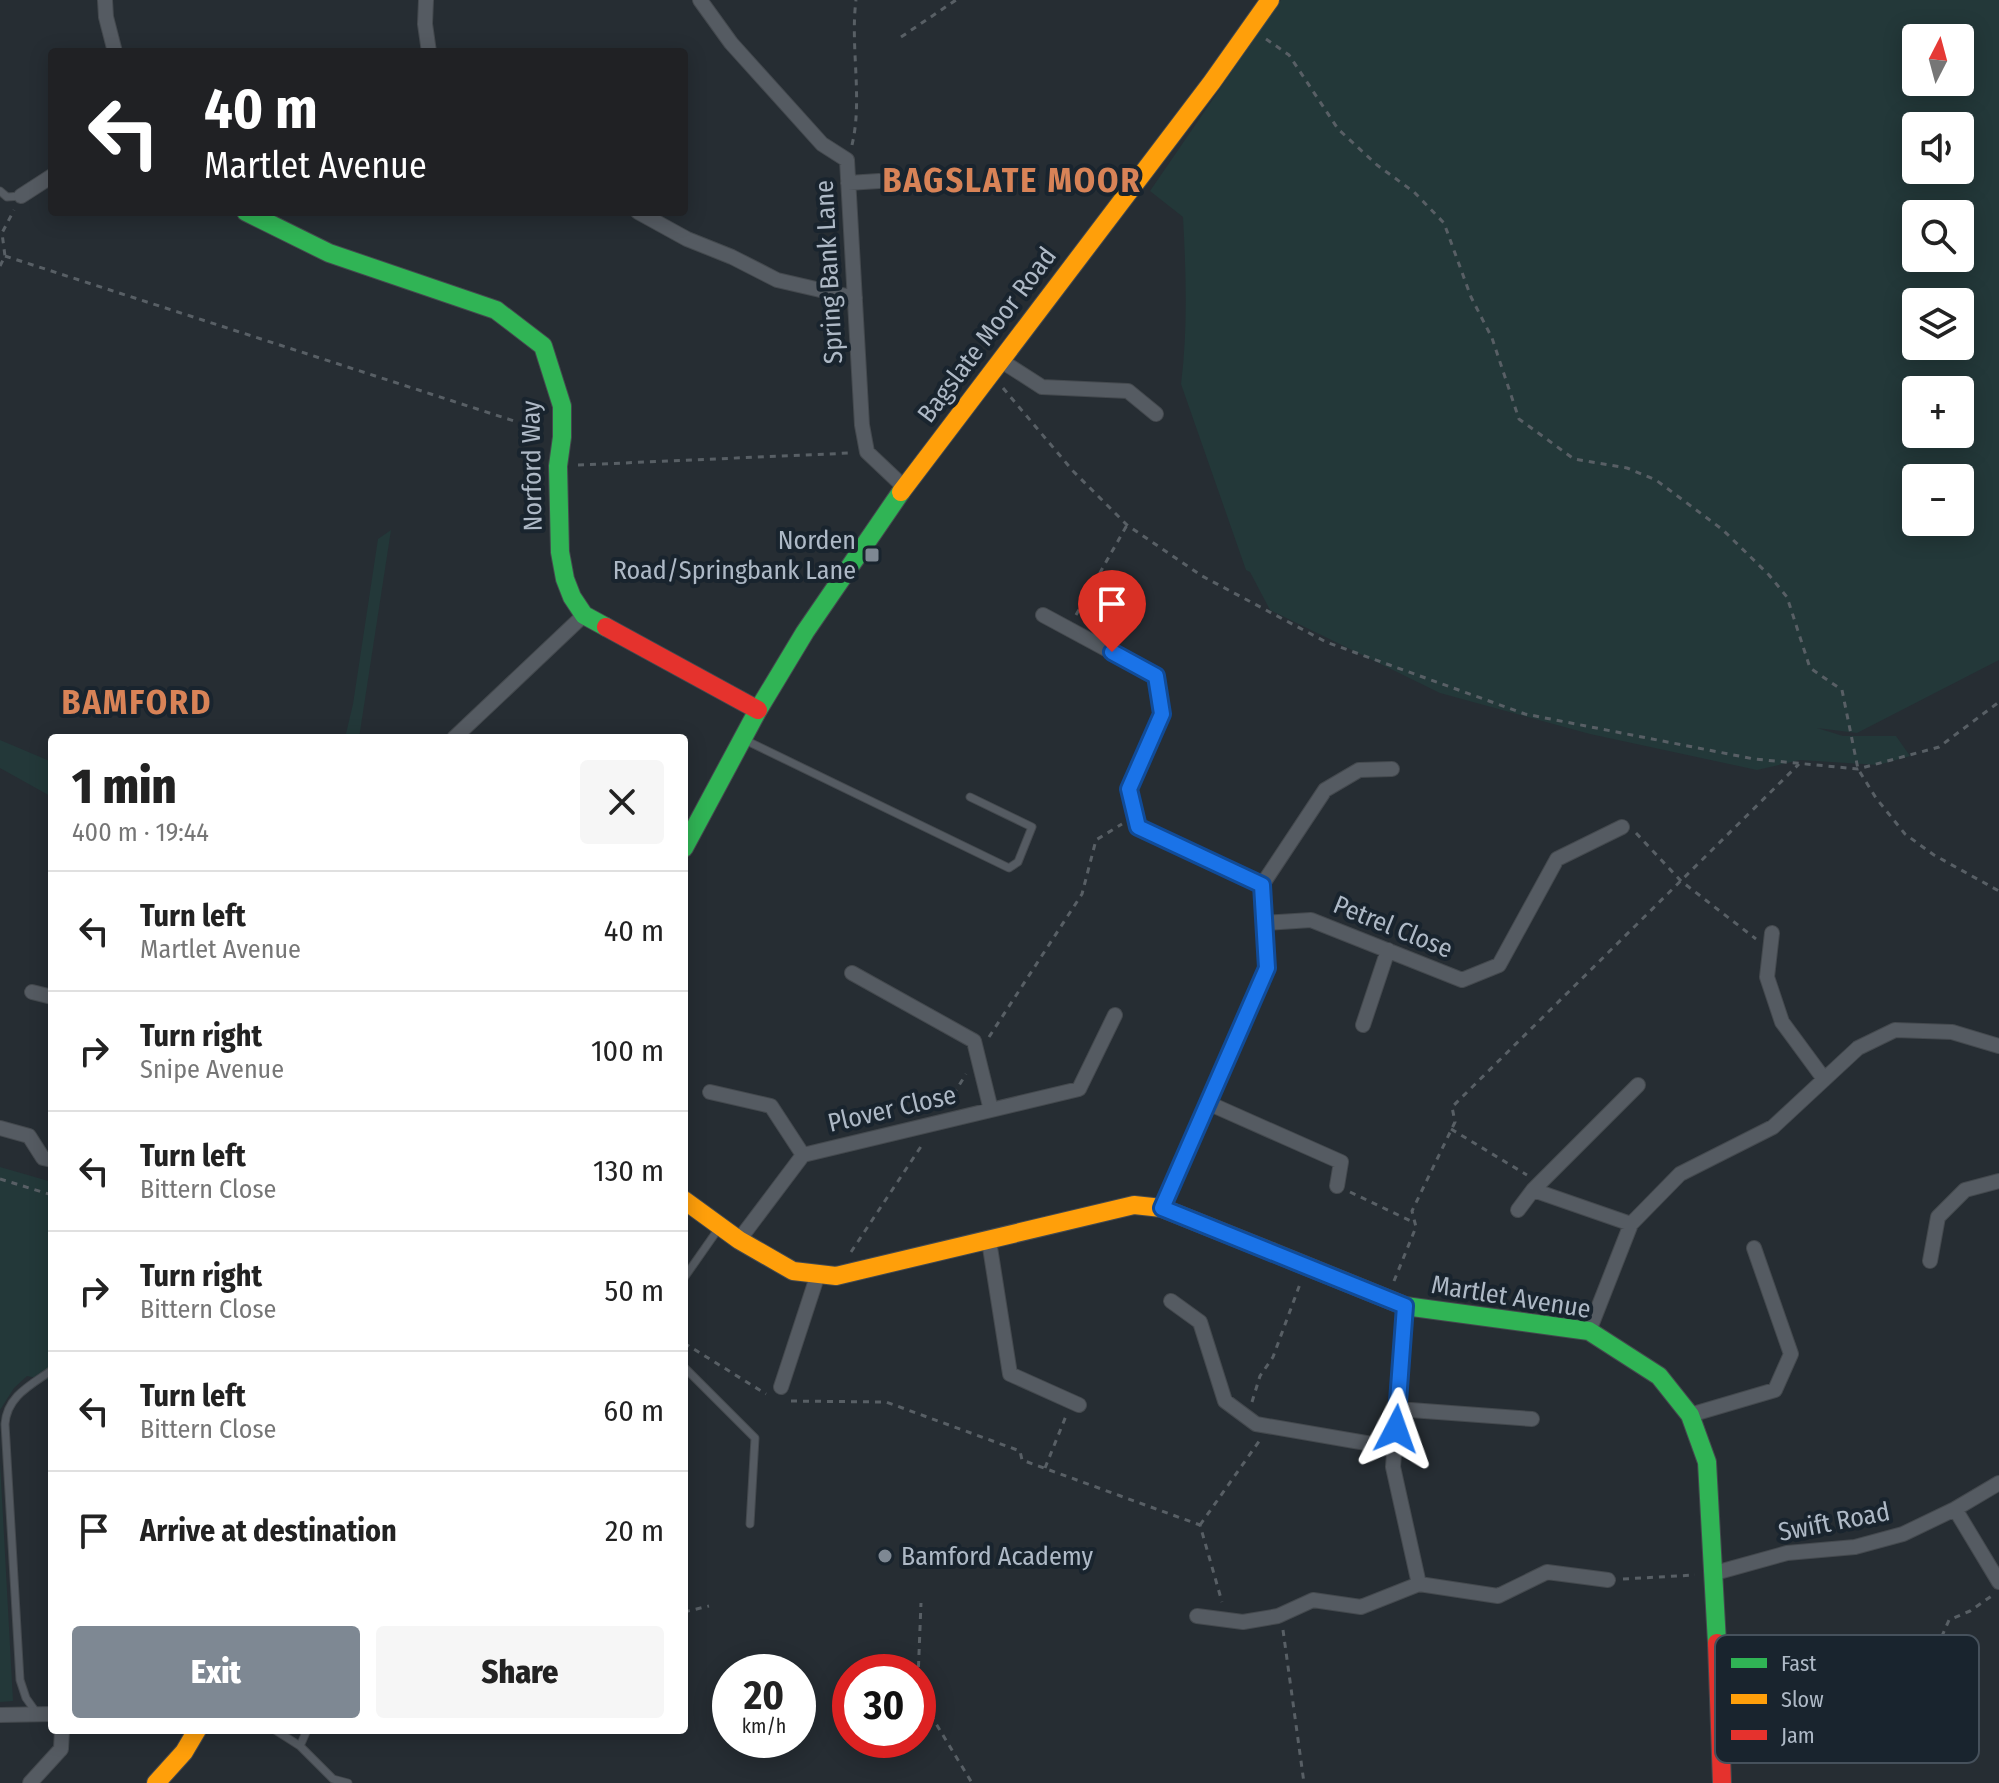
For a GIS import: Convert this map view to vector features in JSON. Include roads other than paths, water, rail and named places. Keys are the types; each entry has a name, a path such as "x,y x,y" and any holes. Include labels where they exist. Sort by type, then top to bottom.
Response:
{"street":[{"path":"105,0 114,48"},
{"path":"426,0 428,48"},
{"name":"Spring Bank Lane","path":"700,0 731,43 822,144 847,160 862,425 867,452 904,487"},
{"name":"Bagslate Moor Road","path":"688,841 758,710 805,632 904,487 1203,95 1270,0"},
{"path":"21,196 48,179"},
{"path":"848,183 879,181"},
{"name":"Norford Way","path":"254,216 329,253 496,310 543,346 562,406 558,466 560,552 565,579 584,615"},
{"path":"645,216 687,239 777,280 855,298"},
{"path":"996,367 1042,387 1128,391 1156,414"},
{"path":"458,734 584,615 758,710"},
{"path":"1043,615 1156,676 1162,714 1129,789 1138,827 1262,885"},
{"path":"1162,1208 1267,968 1262,885 1325,790 1359,770 1392,769"},
{"name":"Petrel Close","path":"1264,923 1311,920 1462,980 1499,965 1557,859 1622,827"},
{"path":"1772,933 1767,977 1782,1022 1824,1079"},
{"path":"1363,1025 1388,950"},
{"name":"Plover Close","path":"852,973 974,1041 991,1110"},
{"path":"32,992 48,996"},
{"name":"Plover Close","path":"739,1240 803,1155 1079,1089 1115,1015"},
{"path":"1589,1331 1631,1224 1680,1174 1773,1127 1858,1048 1895,1030 1952,1032 1999,1046"},
{"path":"1518,1210 1536,1186 1638,1085"},
{"name":"Plover Close","path":"710,1092 771,1106 803,1155"},
{"path":"1208,1103 1341,1162 1337,1186"},
{"path":"0,1128 29,1136 43,1158 48,1159"},
{"path":"1930,1261 1938,1217 1965,1190 1999,1181"},
{"path":"1536,1186 1631,1224"},
{"name":"Martlet Avenue","path":"688,1203 739,1240 793,1271 827,1275 989,1241 1134,1205 1162,1208 1405,1306 1589,1331 1659,1376 1690,1415 1707,1462 1717,1635"},
{"path":"989,1241 1010,1374 1076,1403"},
{"path":"1690,1415 1775,1390 1791,1354 1754,1248"},
{"path":"778,1394 827,1275"},
{"path":"1171,1301 1200,1322 1225,1401 1256,1424 1395,1448"},
{"path":"1405,1306 1393,1467 1419,1584"},
{"path":"1397,1409 1532,1419"},
{"name":"Swift Road","path":"1715,1573 1787,1553 1855,1547 1903,1534 1999,1483"},
{"path":"1955,1509 1999,1582"},
{"path":"1197,1616 1243,1622 1281,1615 1313,1600 1361,1607 1419,1584 1498,1596 1547,1572 1608,1580"},
{"path":"0,1715 45,1714"},
{"path":"30,1783 61,1749 62,1734"},
{"path":"170,1783 195,1734"},
{"path":"156,1783 184,1752"},
{"name":"Martlet Avenue","path":"1721,1763 1722,1783"}],"lane":[{"path":"0,191 7,197 21,196"},
{"path":"743,739 1009,868 1018,862 1032,827 970,797"},
{"path":"688,1272 720,1226"},
{"path":"688,1371 755,1438 750,1524"},
{"path":"45,1714 26,1698 20,1680 5,1424 9,1405 16,1396 48,1373"},
{"path":"281,1734 300,1746 334,1781 348,1783"},
{"path":"300,1746 305,1734"}],"place":[{"name":"Norden Road/Springbank Lane","path":"872,555"},
{"name":"Bamford Academy","path":"885,1556"}],"district":[{"name":"BAGSLATE MOOR","path":"1012,180"},
{"name":"BAMFORD","path":"137,702"}]}
